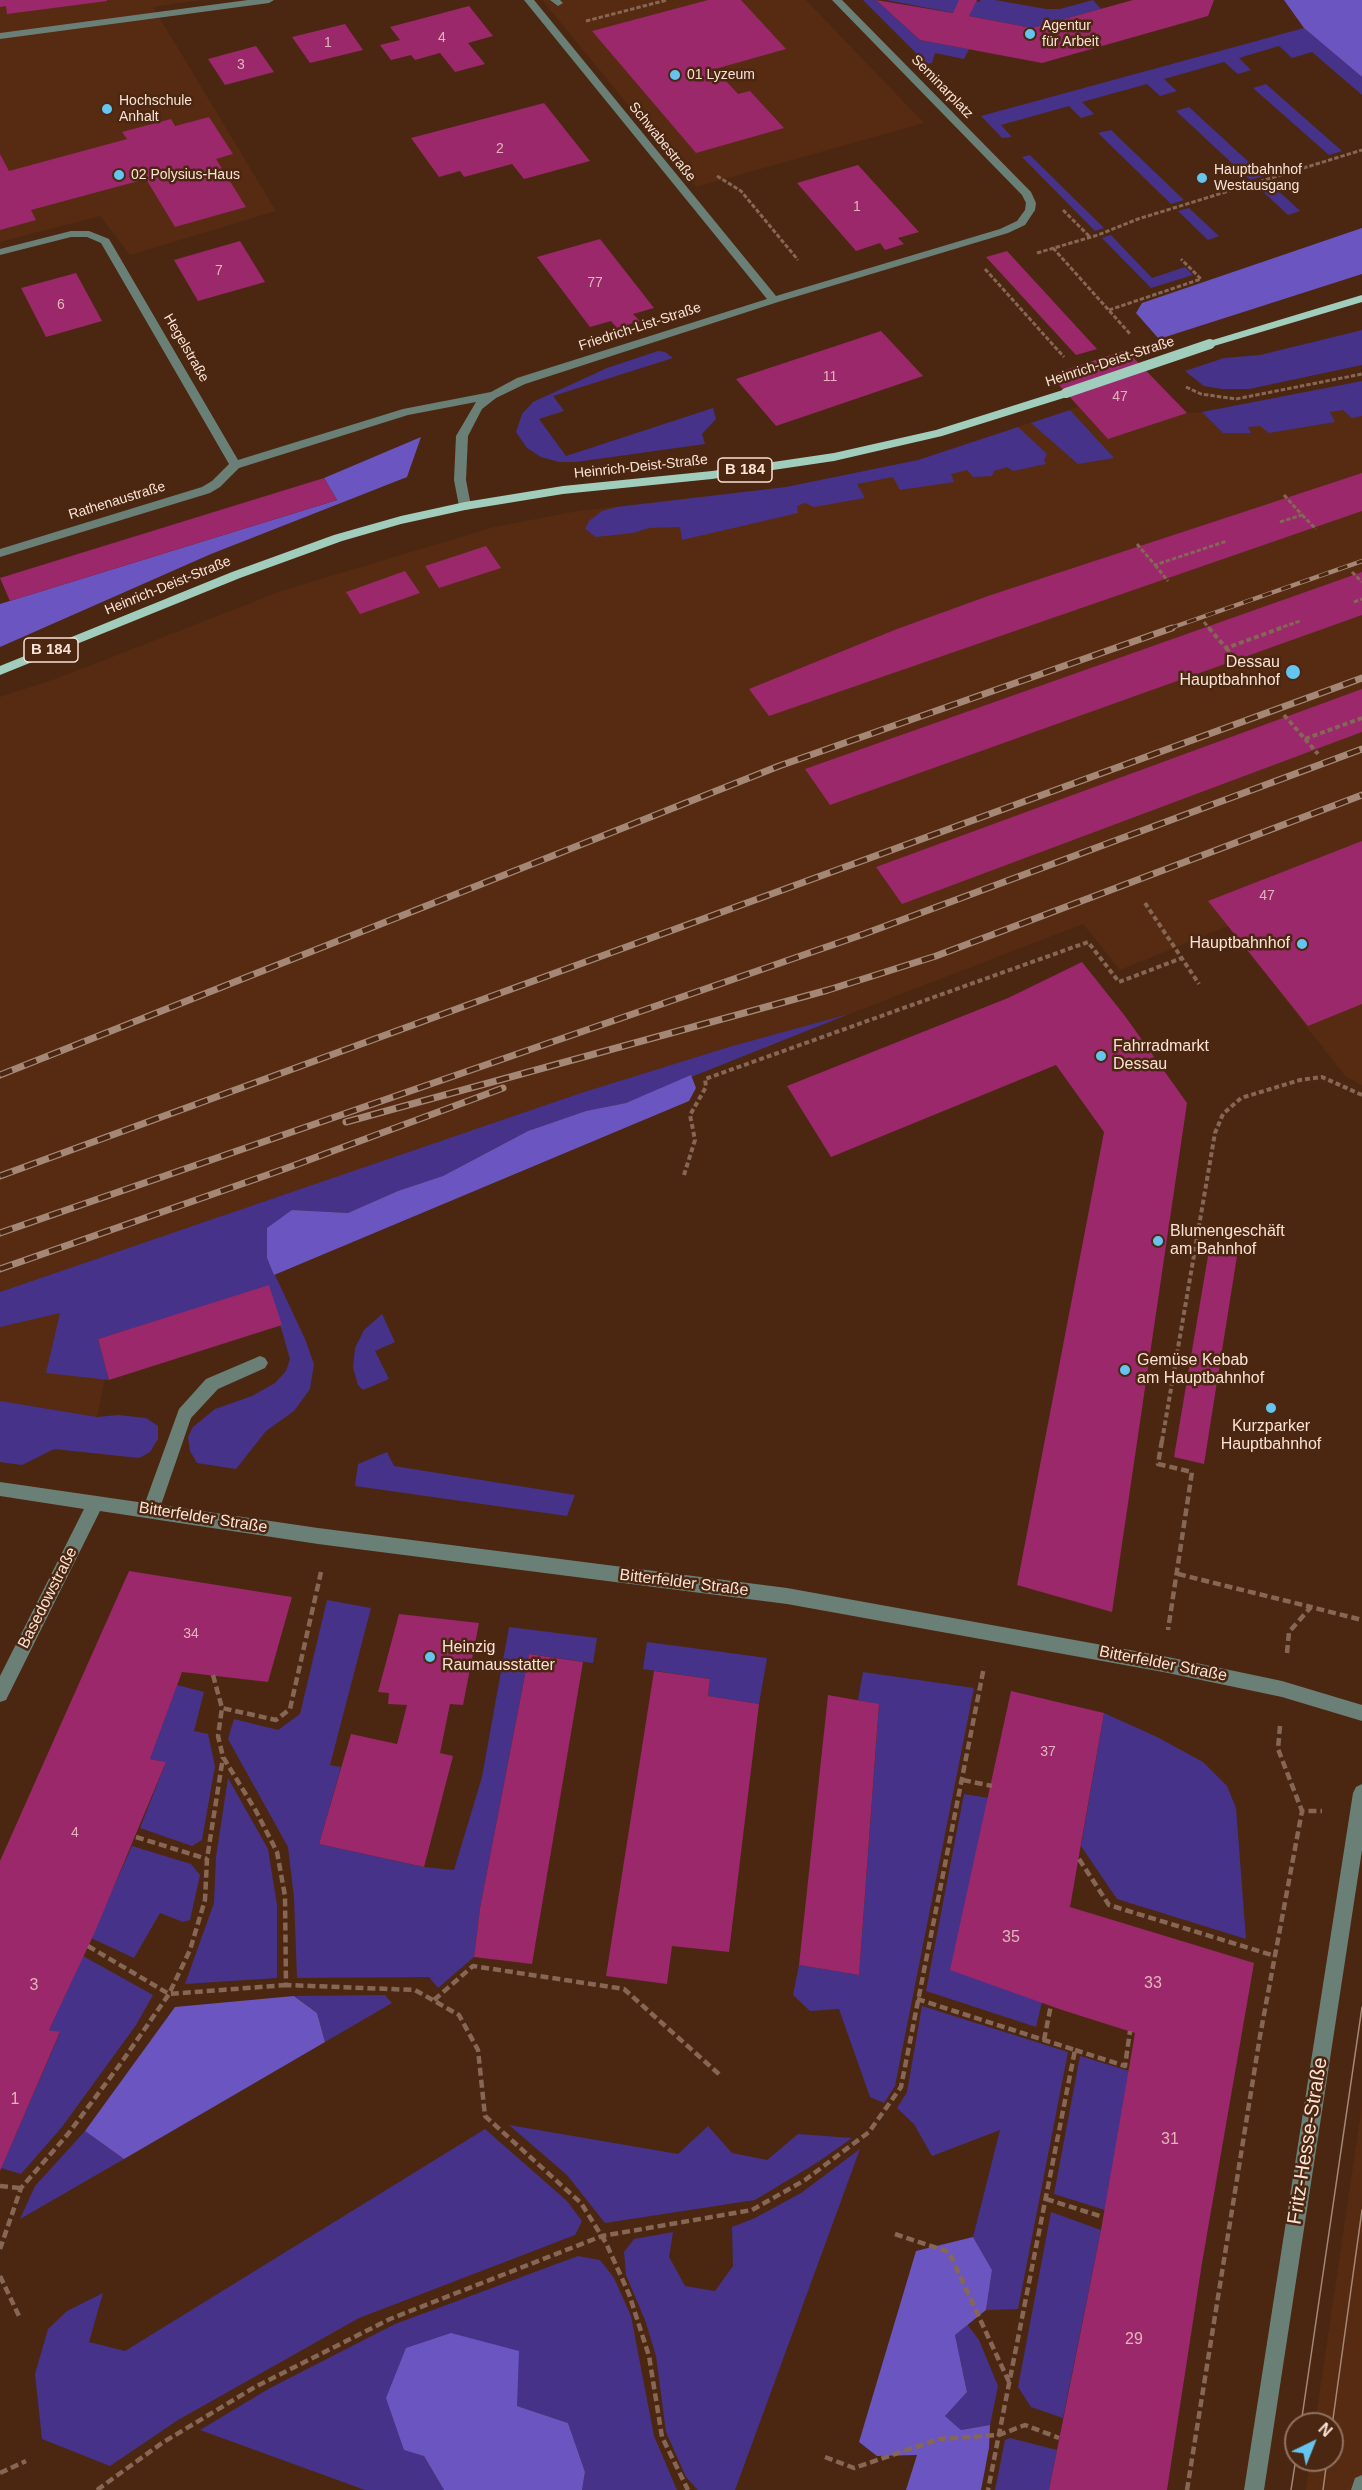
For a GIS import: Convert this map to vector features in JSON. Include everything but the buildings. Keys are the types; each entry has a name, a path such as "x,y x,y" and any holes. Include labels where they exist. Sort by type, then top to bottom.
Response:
{"main road":[{"name":"Heinrich-Deist-Straße","path":"0,671 236,575 328,542 401,520 465,506 563,490 701,476 834,457 938,433 1066,393 1209,344 1362,298"}],"street":[{"path":"0,36 269,0"},
{"name":"Schwabestraße","path":"529,0 774,300"},
{"name":"Seminarplatz","path":"837,0 1027,194"},
{"name":"Friedrich-List-Straße","path":"235,465 408,412 494,395 521,381 774,300 1014,227 1022,223 1030,210 1031,203 1027,194"},
{"name":"Hegelstraße","path":"0,252 71,234 98,237 110,247 235,465"},
{"path":"465,506 460,480 462,436 477,407 494,395"},
{"name":"Rathenaustraße","path":"0,553 206,490 216,484 235,465"},
{"path":"151,1510 185,1414 212,1384 260,1363"},
{"name":"Bitterfelder Straße","path":"0,1489 329,1537 787,1596 988,1630 1163,1664 1282,1689 1362,1713"},
{"name":"Basedowstraße","path":"0,1694 96,1502"},
{"name":"Fritz-Hesse-Straße","path":"1254,2490 1360,1801"},
{"path":"1361,2490 1362,2485"}],"path":[{"path":"576,24 667,0"},
{"path":"1090,237 1138,219 1362,150"},
{"path":"1053,249 1135,340"},
{"path":"1108,310 1202,279 1181,259"},
{"path":"984,269 1063,357 1075,354"},
{"path":"1122,338 1131,335"},
{"path":"1180,384 1201,394 1236,399 1362,374"},
{"path":"1284,495 1316,529"},
{"path":"1280,522 1302,515"},
{"path":"1155,565 1227,541"},
{"path":"1137,544 1168,581"},
{"path":"1352,572 1362,582"},
{"path":"1354,602 1362,599"},
{"path":"1226,648 1300,621"},
{"path":"1204,622 1238,662"},
{"path":"1284,715 1318,754"},
{"path":"1305,739 1362,718"},
{"path":"1145,903 1199,984"},
{"path":"684,1174 695,1140 690,1115 706,1087 705,1079 1088,942 1119,982 1182,958"},
{"path":"1163,1664 1192,1472 1158,1464 1181,1319 1215,1133 1223,1114 1241,1098 1300,1080 1322,1077 1362,1095"},
{"path":"222,1708 276,1720 290,1709 329,1537"},
{"path":"1178,1574 1362,1620"},
{"path":"1187,2490 1258,2047 1302,1811 1278,1749 1289,1632 1311,1607"},
{"path":"97,2490 162,2443 266,2382 390,2319 602,2236 752,2210 806,2180 869,2132 901,2087 981,1688 988,1630"},
{"path":"213,1675 222,1708 218,1736 223,1757 256,1811 277,1852 285,1896 286,1985"},
{"path":"0,2248 21,2188 68,2134 169,1994 190,1950 205,1900 207,1859 223,1757"},
{"path":"963,1780 992,1786"},
{"path":"1302,1811 1360,1801"},
{"path":"136,1837 207,1859"},
{"path":"1079,1859 1109,1905 1275,1956"},
{"path":"88,1946 169,1994 286,1985 415,1990 459,2015 478,2050 485,2116 581,2203 602,2236 629,2294 649,2356 662,2437 688,2490"},
{"path":"434,2000 473,1966 624,1989 720,2075"},
{"path":"917,1999 1125,2066 1130,2031"},
{"path":"1044,2040 1051,2005"},
{"path":"988,2490 1075,2050"},
{"path":"0,2186 21,2188"},
{"path":"1046,2199 1103,2217"},
{"path":"895,2234 949,2252 1010,2383"},
{"path":"0,2276 19,2316"},
{"path":"825,2457 855,2468 939,2439 999,2435 1025,2425 1059,2438"},
{"path":"0,2473 26,2461"}],"shaded area":[{"name":"Hochschule Anhalt","path":"0,0 201,0 153,7 276,211 130,255 100,216 0,242"},
{"path":"542,0 806,0 924,123 696,187"},
{"path":"863,0 876,0 920,40 969,49 964,59 935,53 932,63 927,64"},
{"path":"886,0 979,2 995,0 1046,9 1060,9 1093,0 1101,9 1032,28"},
{"path":"1284,0 1362,0 1362,77 1304,28"},
{"path":"1304,28 1362,77 1362,95 1312,52 1292,58 1279,46 1239,58 1251,70 1238,74 1224,62 1164,79 1177,91 1160,96 1147,84 1082,102 1094,114 1081,118 1069,106 1001,125 1012,137 1002,138 981,116"},
{"path":"1266,84 1342,151 1329,155 1253,88"},
{"path":"1189,107 1264,176 1250,180 1176,111"},
{"path":"1111,130 1184,200 1171,204 1098,133"},
{"path":"1030,155 1104,228 1095,231 1022,157"},
{"path":"1270,183 1300,211 1288,215 1258,187"},
{"path":"1189,208 1219,236 1208,240 1178,211"},
{"path":"1362,228 1362,274 1159,339 1136,313 1142,303"},
{"path":"1111,235 1152,278 1185,267 1193,275 1151,288 1102,238"},
{"path":"1362,330 1362,365 1249,389 1204,386 1185,371 1224,358 1260,355"},
{"name":"Dessau Hauptbahnhof","path":"1126,350 1187,413 1203,412 1362,381 1362,1085 1346,1077 1228,926 1120,970 1083,924 691,1075 267,1258 96,1338 105,1378 97,1417 0,1429 0,697 58,678 284,590 494,527 578,511 786,487 918,460 1078,407 1050,375"},
{"path":"658,351 665,352 673,358 553,396 564,411 539,419 566,456 713,408 716,419 702,434 705,444 576,462 559,462 541,457 527,448 516,432 522,414 533,402 607,368"},
{"path":"1362,381 1362,416 1352,418 1343,410 1330,412 1335,422 1269,433 1260,426 1248,427 1251,433 1223,433 1202,412"},
{"path":"1070,410 1114,458 1078,464 1031,423"},
{"path":"1018,427 1047,454 1044,460 1046,464 1013,471 1007,467 994,471 992,476 973,477 967,470 951,474 954,482 900,490 893,477 857,484 865,498 814,507 805,503 797,506 798,513 682,540 680,527 649,528 633,533 596,537 585,529 589,521 602,511 617,507 786,487 918,460"},
{"path":"421,437 407,477 211,554 0,647 0,604 337,500 324,478"},
{"path":"849,1014 626,1103 586,1111 528,1131 443,1176 398,1191 348,1213 292,1210 267,1258 305,1339 314,1364 310,1389 294,1411 266,1431 236,1469 197,1463 190,1451 188,1437 193,1427 215,1409 252,1396 275,1383 286,1371 290,1359 269,1286 98,1339 109,1380 46,1373 60,1313 0,1327 0,1292 581,1093 729,1047"},
{"path":"691,1075 696,1088 689,1101 274,1275 267,1258 267,1228 292,1210 348,1213 398,1191 443,1176 528,1131 586,1111 626,1103"},
{"path":"382,1314 395,1342 375,1351 389,1379 363,1390 358,1385 353,1368 355,1348 364,1330"},
{"path":"0,1401 97,1417 118,1415 146,1418 158,1426 158,1439 150,1452 139,1458 54,1449 22,1465 0,1462"},
{"path":"387,1452 394,1466 575,1495 567,1516 355,1486 358,1464"},
{"path":"327,1600 371,1608 330,1765 341,1767 319,1844 424,1867 454,1870 482,1777 509,1627 597,1638 593,1663 529,1654 480,1908 474,1957 438,1988 429,1977 297,1978 294,1898 288,1847 228,1739 234,1719 278,1730 300,1714"},
{"path":"647,1642 767,1658 759,1704 708,1696 710,1679 643,1669"},
{"path":"863,1672 974,1688 895,2086 884,2103 870,2097 839,2009 810,2011 793,1995 799,1965 859,1975 879,1705 858,1700"},
{"path":"177,1685 204,1692 194,1731 208,1734 215,1766 202,1840 192,1846 140,1828 166,1762 150,1759"},
{"path":"1104,1713 1157,1737 1203,1762 1227,1786 1236,1808 1246,1939 1117,1899 1081,1846"},
{"path":"228,1778 268,1849 277,1905 277,1978 185,1984 214,1903 216,1857"},
{"path":"964,1794 989,1798 1042,2002 1036,2027 926,1991"},
{"path":"132,1846 191,1864 200,1875 190,1920 183,1922 160,1913 134,1958 91,1938"},
{"path":"83,1956 153,1995 136,2025 62,2127 21,2174 1,2168 60,2033 49,2030"},
{"path":"385,1995 392,2003 325,2042 317,2013 295,1996"},
{"path":"294,1996 317,2013 325,2042 124,2159 85,2131 175,2007"},
{"path":"922,2006 1068,2052 1018,2309 986,2310 992,2270 973,2237 1000,2130 932,2156 914,2124 897,2108 907,2092"},
{"path":"1080,2056 1129,2071 1105,2210 1054,2194"},
{"path":"1362,2105 1362,2490 1306,2490 1308,2472 1344,2472 1344,2412 1317,2412"},
{"path":"509,2125 678,2154 708,2126 732,2153 767,2160 798,2134 852,2138 818,2162 755,2200 605,2223 567,2175"},
{"path":"485,2129 567,2201 582,2221 575,2235 359,2318 178,2420 110,2466 42,2439 35,2374 48,2329 67,2311 103,2293 89,2342 125,2351"},
{"path":"85,2131 124,2159 20,2219 35,2186"},
{"path":"860,2149 735,2490 698,2490 686,2477 666,2432 656,2356 645,2320 626,2275 624,2252 634,2239 673,2232 669,2257 685,2286 715,2291 733,2266 732,2227 755,2218 801,2193"},
{"path":"1051,2212 1101,2230 1063,2418 1031,2407 1018,2387"},
{"path":"973,2237 992,2270 986,2310 955,2335 967,2392 945,2416 961,2430 990,2425 989,2448 981,2490 906,2490 917,2455 877,2456 859,2442 916,2251"},
{"path":"578,2256 600,2260 614,2278 631,2316 654,2436 677,2490 582,2490 585,2472 568,2423 517,2406 424,2456 444,2490 365,2490 200,2430 270,2388 395,2324"},
{"path":"967,2324 979,2340 998,2386 990,2425 961,2430 945,2416 967,2392 955,2335"},
{"path":"451,2333 519,2351 517,2406 568,2423 585,2472 582,2490 444,2490 424,2456 404,2450 386,2398 406,2348"},
{"path":"1010,2438 1057,2450 1049,2490 995,2490 1005,2440"}],"tram line":[{"path":"1303,2412 1362,2007"},
{"path":"1334,2412 1362,2210"},
{"path":"1291,2490 1294,2472"},
{"path":"1323,2490 1325,2472"}],"railway":[{"path":"1168,629 1362,561"},
{"path":"0,1075 779,766 1172,628"},
{"path":"0,1176 1362,678"},
{"path":"0,1233 864,934 1362,749"},
{"path":"346,1122 828,990 936,956 1362,795"},
{"path":"0,1269 287,1168 503,1088"}],"place":[{"name":"Agentur für Arbeit","path":"1030,34"},
{"name":"01 Lyzeum","path":"675,75"},
{"name":"Hochschule Anhalt","path":"107,109"},
{"name":"02 Polysius-Haus","path":"119,175"},
{"name":"Hauptbahnhof Westausgang","path":"1202,178"},
{"name":"Dessau Hauptbahnhof","path":"1293,672"},
{"name":"Hauptbahnhof","path":"1302,944"},
{"name":"Fahrradmarkt Dessau","path":"1101,1056"},
{"name":"Blumengeschäft am Bahnhof","path":"1158,1241"},
{"name":"Gemüse Kebab am Hauptbahnhof","path":"1125,1370"},
{"name":"Kurzparker Hauptbahnhof","path":"1271,1408"},
{"name":"Heinzig Raumausstatter","path":"430,1657"}]}
